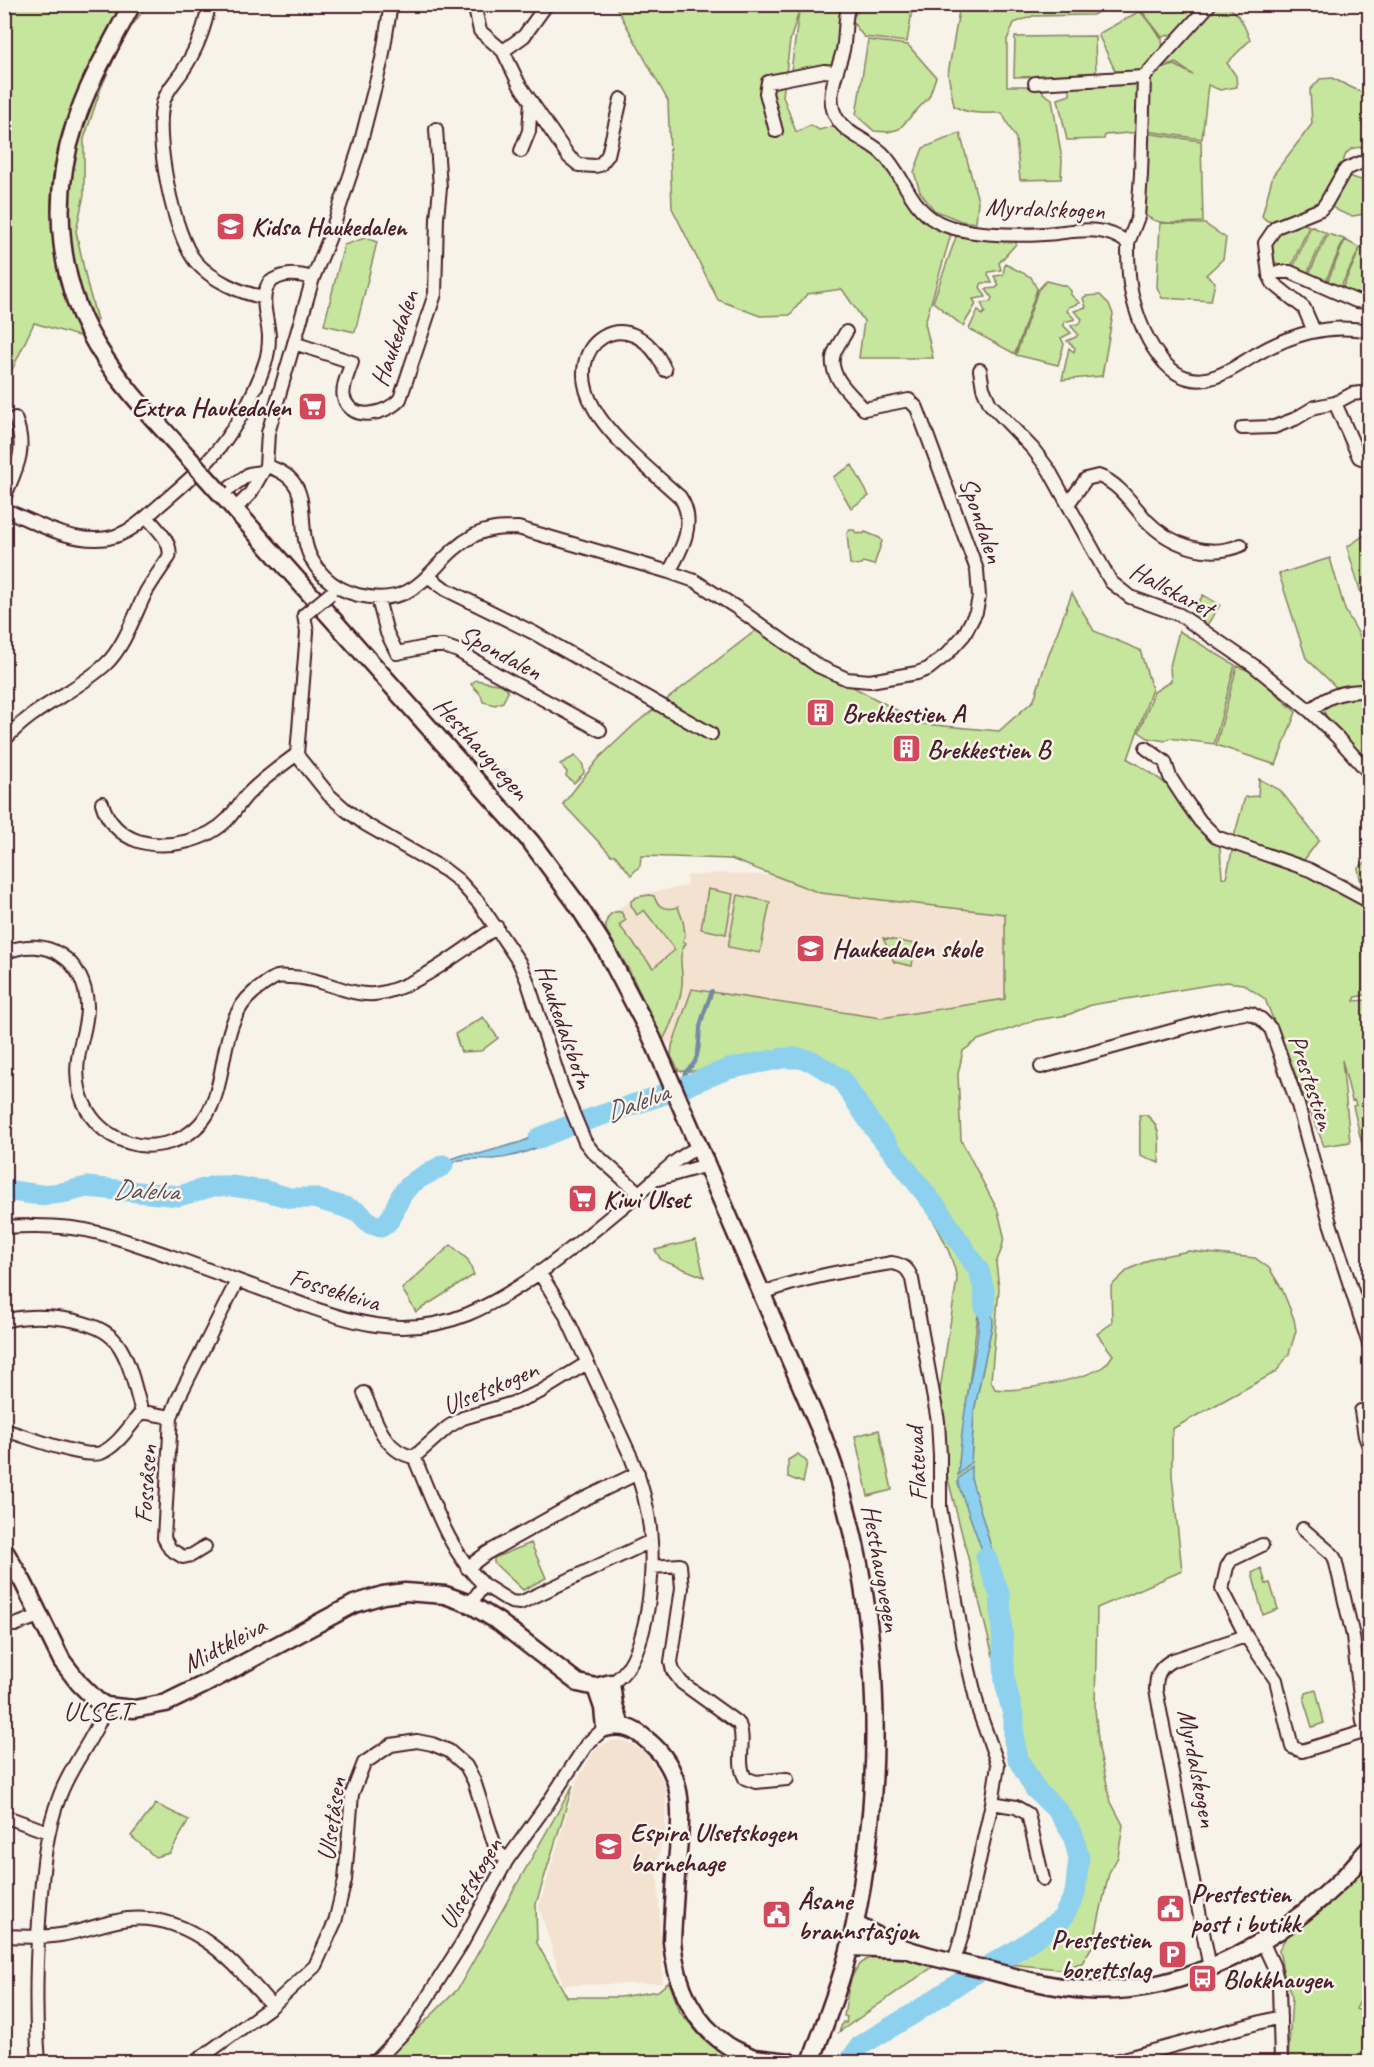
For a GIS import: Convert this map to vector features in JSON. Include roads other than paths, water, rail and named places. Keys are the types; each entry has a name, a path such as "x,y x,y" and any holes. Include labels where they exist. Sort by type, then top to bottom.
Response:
{"main road":[{"name":"Hesthaugvegen","path":"132,4 96,75 75,124 63,175 62,241 66,268 77,303 103,356 127,387 531,842 596,933 621,976 707,1165 811,1405 841,1490 865,1600 872,1665 874,1762 864,1875 855,1924 850,1947 811,2062"},
{"path":"4,1550 23,1582 59,1655 72,1675 96,1700 106,1706"},
{"name":"Midtkleiva","path":"106,1706 134,1708 166,1703 344,1609 372,1598 394,1593 417,1592 445,1595 470,1604 499,1622 578,1683 604,1685"},
{"path":"604,1685 614,1705 613,1727 642,1735 661,1753 672,1772 679,1791 680,1819 672,1941 681,1989 698,2018 728,2046 757,2060 789,2062"},
{"path":"855,1924 907,1949 1062,1988 1117,1989 1154,1984 1210,1968 1262,1941 1308,1909 1339,1882 1370,1848"},
{"path":"850,1947 907,1949"}],"street":[{"path":"208,4 202,35 165,97 160,116 169,193 178,225 194,260 202,268 237,289 264,297"},
{"path":"235,509 250,494 263,469 268,433 313,278 329,239 359,149 379,70 391,4"},
{"path":"474,4 480,31 503,51 512,73 568,157 574,162 587,166 600,165 608,155 621,99"},
{"path":"503,51 524,36 547,4"},
{"name":"Myrdalskogen","path":"849,4 843,51 835,72 831,93 833,109 837,120 845,128 883,154 924,212 948,226 965,230 1021,235 1102,231 1113,233 1128,243"},
{"path":"1035,83 1144,77 1210,4"},
{"path":"776,131 766,93 768,82 824,71 835,72"},
{"name":"Myrdalskogen","path":"1144,77 1138,217 1128,243 1130,285 1137,312 1155,351 1166,365 1178,374 1203,380 1218,376 1288,338 1314,331 1340,329 1370,331"},
{"path":"521,151 529,131 531,101"},
{"name":"Haukedalen","path":"294,343 352,362 344,389 345,401 353,410 364,414 378,413 390,408 400,399 435,294 436,218 440,188 436,129"},
{"path":"1314,331 1304,308 1296,299 1280,290 1269,275 1265,243 1276,227 1286,221 1321,209 1346,169 1360,163"},
{"path":"1269,275 1290,272 1356,301 1370,302"},
{"path":"4,508 66,534 95,539 118,536 147,517 208,460 230,432 249,400 261,375 268,350 269,337 264,297 269,283 279,277 292,274 313,278"},
{"path":"665,370 662,361 645,342 629,332 614,333 598,341 586,354 583,367 587,394 600,418 650,470 680,497 686,508 686,537 669,572"},
{"name":"Spondalen","path":"263,469 281,471 297,486 301,496 308,552 334,591 378,599 403,593 429,577 450,554 471,537 483,531 505,528 534,532 695,581 818,666 848,679 870,681 916,673 937,663 964,635 976,612 979,597 977,570 917,408 909,400 864,409 837,376 833,356 846,332"},
{"name":"Hallskaret","path":"980,370 983,388 990,404 1041,458 1116,588 1130,597 1166,609 1198,627 1253,665 1310,711 1370,774"},
{"path":"1242,428 1274,427 1295,419 1315,407 1335,403 1352,394 1370,392"},
{"path":"1335,403 1359,458 1370,462"},
{"path":"4,498 22,448 15,418"},
{"path":"221,494 249,474 263,469"},
{"name":"Hallskaret","path":"1068,504 1086,479 1098,476 1110,482 1159,531 1178,542 1200,549 1217,551 1241,544"},
{"path":"4,741 32,715 97,672 116,652 147,590 170,552 165,540 147,517"},
{"name":"Spondalen","path":"429,577 445,590 534,633 711,734"},
{"path":"102,803 105,815 115,827 132,839 143,843 171,844 193,840 205,836 226,821 253,788 297,754 307,632 304,615 334,591"},
{"name":"Spondalen","path":"378,599 387,633 397,653 431,646 444,646 458,651 495,674 600,730"},
{"path":"1310,711 1319,702 1335,694 1370,691"},
{"path":"1146,748 1165,762 1170,777 1185,800 1200,821 1216,837 1310,870 1370,902"},
{"name":"Haukedalsbotn","path":"297,754 323,788 346,810 365,824 445,870 468,891 497,927 519,962 527,980 562,1087 581,1134 593,1152 639,1193"},
{"path":"4,953 23,948 45,948 58,952 75,968 82,981 87,1006 77,1073 81,1098 87,1112 106,1132 128,1143 154,1146 180,1138 194,1130 205,1119 217,1092 230,1030 236,1015 255,992 276,977 316,979 359,993 385,992 418,979 497,927"},
{"name":"Prestestien","path":"1041,1066 1218,1018 1245,1013 1261,1019 1270,1029 1298,1105 1330,1222 1370,1347"},
{"name":"Fossekleiva","path":"4,1227 66,1228 101,1233 353,1322 381,1327 408,1328 438,1323 469,1314 501,1298 539,1272 639,1193 661,1171 682,1155 699,1147"},
{"name":"Fossekleiva","path":"654,1180 707,1165"},
{"name":"Flatevad","path":"763,1293 802,1281 892,1263 902,1265 910,1273 938,1421 940,1507 964,1648 979,1712 998,1765 992,1803 963,1932 954,1961"},
{"path":"539,1272 564,1312 638,1473 651,1541 652,1567 649,1596 636,1655 625,1673 604,1685"},
{"name":"Fossåsen","path":"205,1546 192,1555 183,1557 170,1549 164,1538 171,1417 237,1281"},
{"name":"Fossåsen","path":"4,1321 24,1316 49,1317 79,1323 109,1335 123,1351 142,1412"},
{"name":"Ulsetskogen","path":"414,1457 455,1422 471,1414 504,1406 540,1392 587,1363"},
{"path":"364,1393 385,1439 396,1450 414,1457 453,1546 467,1568 484,1585 507,1600 520,1603 651,1541"},
{"path":"1361,1411 1365,1436 1370,1449"},
{"name":"Fossåsen","path":"142,1412 171,1417"},
{"name":"Fossåsen","path":"4,1430 80,1453 98,1454 115,1443 142,1412"},
{"path":"467,1568 488,1553 578,1502 638,1473"},
{"path":"1262,1545 1231,1560 1222,1589 1246,1636 1276,1680 1292,1747 1302,1751 1370,1730 1363,1722 1353,1636 1335,1559 1304,1529"},
{"path":"652,1567 680,1565 682,1588 671,1662 674,1675 739,1724 741,1771 745,1778 756,1782 787,1779"},
{"path":"470,1604 484,1585"},
{"path":"4,1625 15,1625 39,1616"},
{"name":"Myrdalskogen","path":"1210,1968 1156,1690 1156,1676 1163,1665 1173,1660 1246,1636"},
{"path":"39,2062 36,2008 38,1937 48,1832 68,1774 94,1733 106,1706"},
{"name":"Ulsetskogen","path":"375,2062 408,2028 462,1943 507,1860 587,1744 613,1727"},
{"name":"Ulsetåsen","path":"195,2062 272,2006 315,1966 334,1926 345,1880 354,1785 364,1763 391,1744 417,1741 432,1744 459,1758 474,1781 494,1843 507,1860"},
{"path":"992,1803 1017,1807 1028,1814 1043,1879"},
{"path":"4,1816 48,1832"},
{"path":"4,1936 59,1935 129,1919 148,1919 169,1923 201,1936 218,1949 272,2006"},
{"path":"1262,1941 1273,1965 1279,1986 1281,2062"},
{"path":"1112,2062 1138,2059 1280,2017"}],"water":[{"path":"564,1121 567,1132 532,1150 503,1158 460,1160 430,1177 419,1179 421,1172 425,1173 445,1161 521,1142 552,1129"},
{"path":"976,1280 987,1280 993,1321 974,1411 971,1462 958,1475 963,1422 978,1326"},
{"path":"971,1466 971,1478 998,1571 994,1583 958,1484 958,1479"}],"waterway":[{"path":"685,1085 685,1072 697,1057 701,1023 712,991"},
{"name":"Dalelva","path":"539,1138 728,1069 783,1058 812,1061 841,1079 871,1124 939,1211 979,1271 984,1290 985,1308"},
{"name":"Dalelva","path":"4,1190 41,1195 87,1187 179,1196 214,1186 231,1186 266,1191 290,1198 313,1198 345,1207 359,1213 371,1224 381,1227 392,1216 405,1190 443,1165"},
{"path":"849,2062 861,2045 967,1978 1017,1950 1062,1919 1075,1894 1079,1858 1073,1835 1058,1811 1035,1789 1018,1759 1014,1740 1014,1719 1005,1682 1000,1596 986,1557"}],"place":[{"name":"Kidsa Haukedalen","path":"230,226"},
{"name":"Extra Haukedalen","path":"312,407"},
{"name":"Brekkestien A","path":"821,713"},
{"name":"Brekkestien B","path":"906,749"},
{"name":"Haukedalen skole","path":"811,948"},
{"name":"Kiwi Ulset","path":"582,1199"},
{"name":"Espira Ulsetskogen barnehage","path":"609,1847"},
{"name":"Prestestien post i butikk","path":"1170,1908"},
{"name":"Åsane brannstasjon","path":"777,1915"},
{"name":"Prestestien borettslag","path":"1172,1954"},
{"name":"Blokkhaugen","path":"1202,1979"}],"district":[{"name":"ULSET","path":"98,1711"}]}
